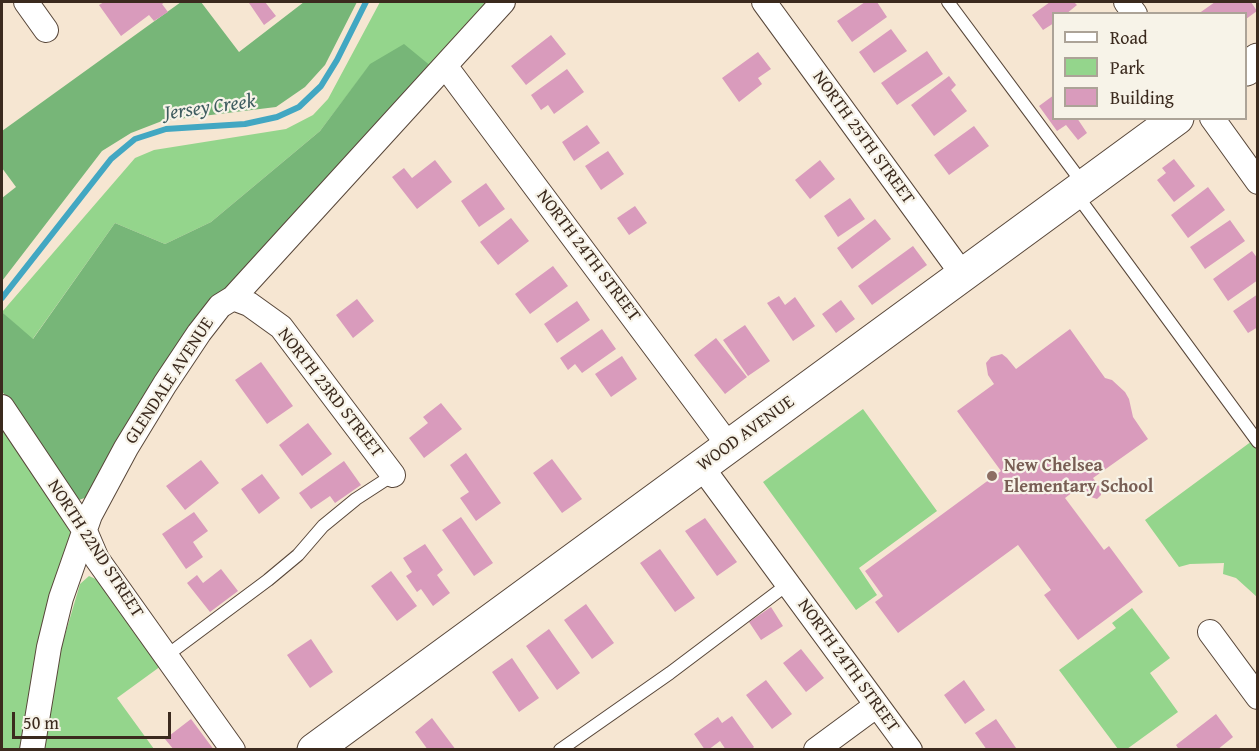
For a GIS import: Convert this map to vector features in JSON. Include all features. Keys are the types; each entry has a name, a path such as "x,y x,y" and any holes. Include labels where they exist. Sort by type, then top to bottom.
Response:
{"street":[{"path":"26,2 46,30"},
{"name":"GLENDALE AVENUE","path":"32,750 49,647 62,598 90,515 126,448 165,384 220,306 233,298 503,2"},
{"name":"NORTH 25TH STREET","path":"764,2 963,275"},
{"name":"NORTH 24TH STREET","path":"446,67 729,446"},
{"name":"WOOD AVENUE","path":"314,750 1174,120"},
{"path":"1213,120 1257,182"},
{"name":"NORTH 23RD STREET","path":"233,298 249,304 281,327 393,475"},
{"name":"NORTH 22ND STREET","path":"2,407 85,531 97,559 232,750"},
{"name":"NORTH 24TH STREET","path":"702,466 910,750"},
{"path":"1210,632 1257,697"},
{"path":"816,750 877,705"}],"lane":[{"path":"948,2 1257,442"},
{"path":"166,656 298,555 323,525 356,499 393,475"},
{"path":"560,750 670,673 788,584"}],"green space":[{"path":"181,2 201,2 239,52 304,2 357,2 325,65 305,87 276,107 162,121 131,133 102,151 2,281 2,198 16,187 2,168 2,131"},
{"path":"380,2 493,2 432,67 367,69 320,131 211,222 165,244 115,223 32,340 2,312 135,158 154,150 286,129 313,115 328,99"},
{"path":"404,44 432,67 192,325 90,496 79,500 67,490 2,391 2,312 33,339 115,223 165,244 211,222 320,131 370,64"},
{"path":"863,409 937,511 859,568 877,595 856,610 763,482"},
{"path":"2,419 74,536 21,749 2,749"},
{"path":"1252,441 1258,449 1257,597 1236,578 1223,574 1224,563 1190,564 1179,567 1145,520"},
{"path":"89,576 100,581 161,666 117,698 154,749 44,750 54,672 80,584"},
{"path":"1132,608 1170,658 1150,673 1178,712 1127,749 1118,749 1059,670 1116,628 1112,623"}],"building":[{"path":"104,2 165,2 162,4 168,12 154,21 149,15 121,36 99,5"},
{"path":"265,2 276,16 264,25 249,3"},
{"path":"865,2 877,2 887,17 852,42 837,21"},
{"path":"1050,2 1074,2 1077,5 1068,12 1052,12 1052,24 1043,30 1032,15"},
{"path":"1215,2 1251,2 1257,11 1247,18 1247,12 1201,12"},
{"path":"891,29 907,51 874,73 859,52"},
{"path":"551,35 566,54 526,85 511,66"},
{"path":"927,51 943,74 897,105 881,83"},
{"path":"758,52 771,69 758,78 762,84 739,102 722,78"},
{"path":"567,69 584,92 554,114 548,105 541,110 531,95"},
{"path":"949,76 956,85 951,90 967,111 934,136 911,105"},
{"path":"1052,96 1052,120 1078,120 1087,133 1078,140 1066,125 1057,131 1039,106"},
{"path":"587,125 600,143 574,161 562,142"},
{"path":"974,126 989,146 949,175 934,155"},
{"path":"608,151 624,174 601,190 585,166"},
{"path":"1174,159 1195,186 1174,202 1157,180 1166,173 1162,168"},
{"path":"435,160 452,182 417,209 392,177 404,168 412,178"},
{"path":"820,160 835,179 810,199 795,180"},
{"path":"486,183 505,209 479,227 461,201"},
{"path":"1208,187 1225,210 1188,238 1171,215"},
{"path":"850,198 865,219 838,237 824,216"},
{"path":"635,206 647,223 629,235 617,218"},
{"path":"511,218 529,241 498,265 480,242"},
{"path":"875,219 891,239 852,269 837,248"},
{"path":"1230,220 1245,241 1205,269 1190,247"},
{"path":"913,246 927,265 872,305 858,286"},
{"path":"1252,251 1258,259 1258,280 1228,301 1213,279"},
{"path":"553,266 568,286 530,314 515,294"},
{"path":"1258,294 1258,327 1248,333 1233,311"},
{"path":"779,296 785,305 795,297 815,326 793,341 767,303"},
{"path":"357,299 374,321 353,338 336,315"},
{"path":"841,300 855,319 836,333 822,314"},
{"path":"577,301 590,320 557,343 544,324"},
{"path":"745,325 770,361 748,376 723,340"},
{"path":"602,329 616,349 582,373 575,364 568,370 560,358"},
{"name":"New Chelsea Elementary School","path":"1070,329 1105,378 1112,380 1125,392 1133,417 1148,439 1093,478 1101,489 1101,495 1097,499 1091,497 1082,485 1065,498 1104,550 1109,546 1143,592 1078,640 1044,595 1051,590 1018,545 898,633 875,602 883,596 865,571 1001,471 957,411 994,384 988,375 986,363 991,357 1002,354 1016,369"},
{"path":"716,338 747,377 725,394 694,355"},
{"path":"622,356 637,379 611,397 595,374"},
{"path":"261,362 293,406 267,424 235,380"},
{"path":"441,403 462,429 424,458 409,438 428,423 423,417"},
{"path":"308,423 332,454 302,476 279,445"},
{"path":"466,453 501,503 476,521 460,498 469,492 450,465"},
{"path":"552,459 582,499 562,513 533,473"},
{"path":"201,460 219,483 185,510 166,486"},
{"path":"344,461 361,485 335,503 330,496 311,509 299,493"},
{"path":"262,474 280,498 259,514 241,489"},
{"path":"194,512 208,531 193,542 203,557 186,569 162,534"},
{"path":"461,517 493,563 474,576 442,530"},
{"path":"705,518 737,562 717,576 685,531"},
{"path":"425,544 443,570 437,575 450,593 433,606 421,589 417,592 406,576 412,572 403,558"},
{"path":"660,549 695,598 675,612 640,563"},
{"path":"221,569 238,591 210,612 187,583 197,575 203,583"},
{"path":"391,571 417,606 397,621 371,586"},
{"path":"586,604 614,643 592,659 564,620"},
{"path":"771,607 783,626 761,640 749,622"},
{"path":"549,629 580,673 557,690 526,646"},
{"path":"311,639 333,672 310,688 287,655"},
{"path":"801,649 824,678 806,692 783,663"},
{"path":"512,658 539,698 519,712 492,672"},
{"path":"766,680 792,714 772,729 746,695"},
{"path":"964,680 985,710 965,724 944,695"},
{"path":"1216,714 1233,737 1217,750 1179,750 1176,745"},
{"path":"732,716 754,747 751,750 726,750 720,741 705,750 694,734 718,717 722,723"},
{"path":"432,718 456,750 428,750 415,732"},
{"path":"191,719 214,750 174,750 165,739"},
{"path":"996,719 1016,748 1013,750 987,750 975,733"}],"waterway":[{"name":"Jersey Creek","path":"2,298 111,159 135,139 166,129 245,124 277,117 299,107 321,86 337,60 366,2"}],"place":[{"name":"New Chelsea Elementary School","path":"992,476"}]}
